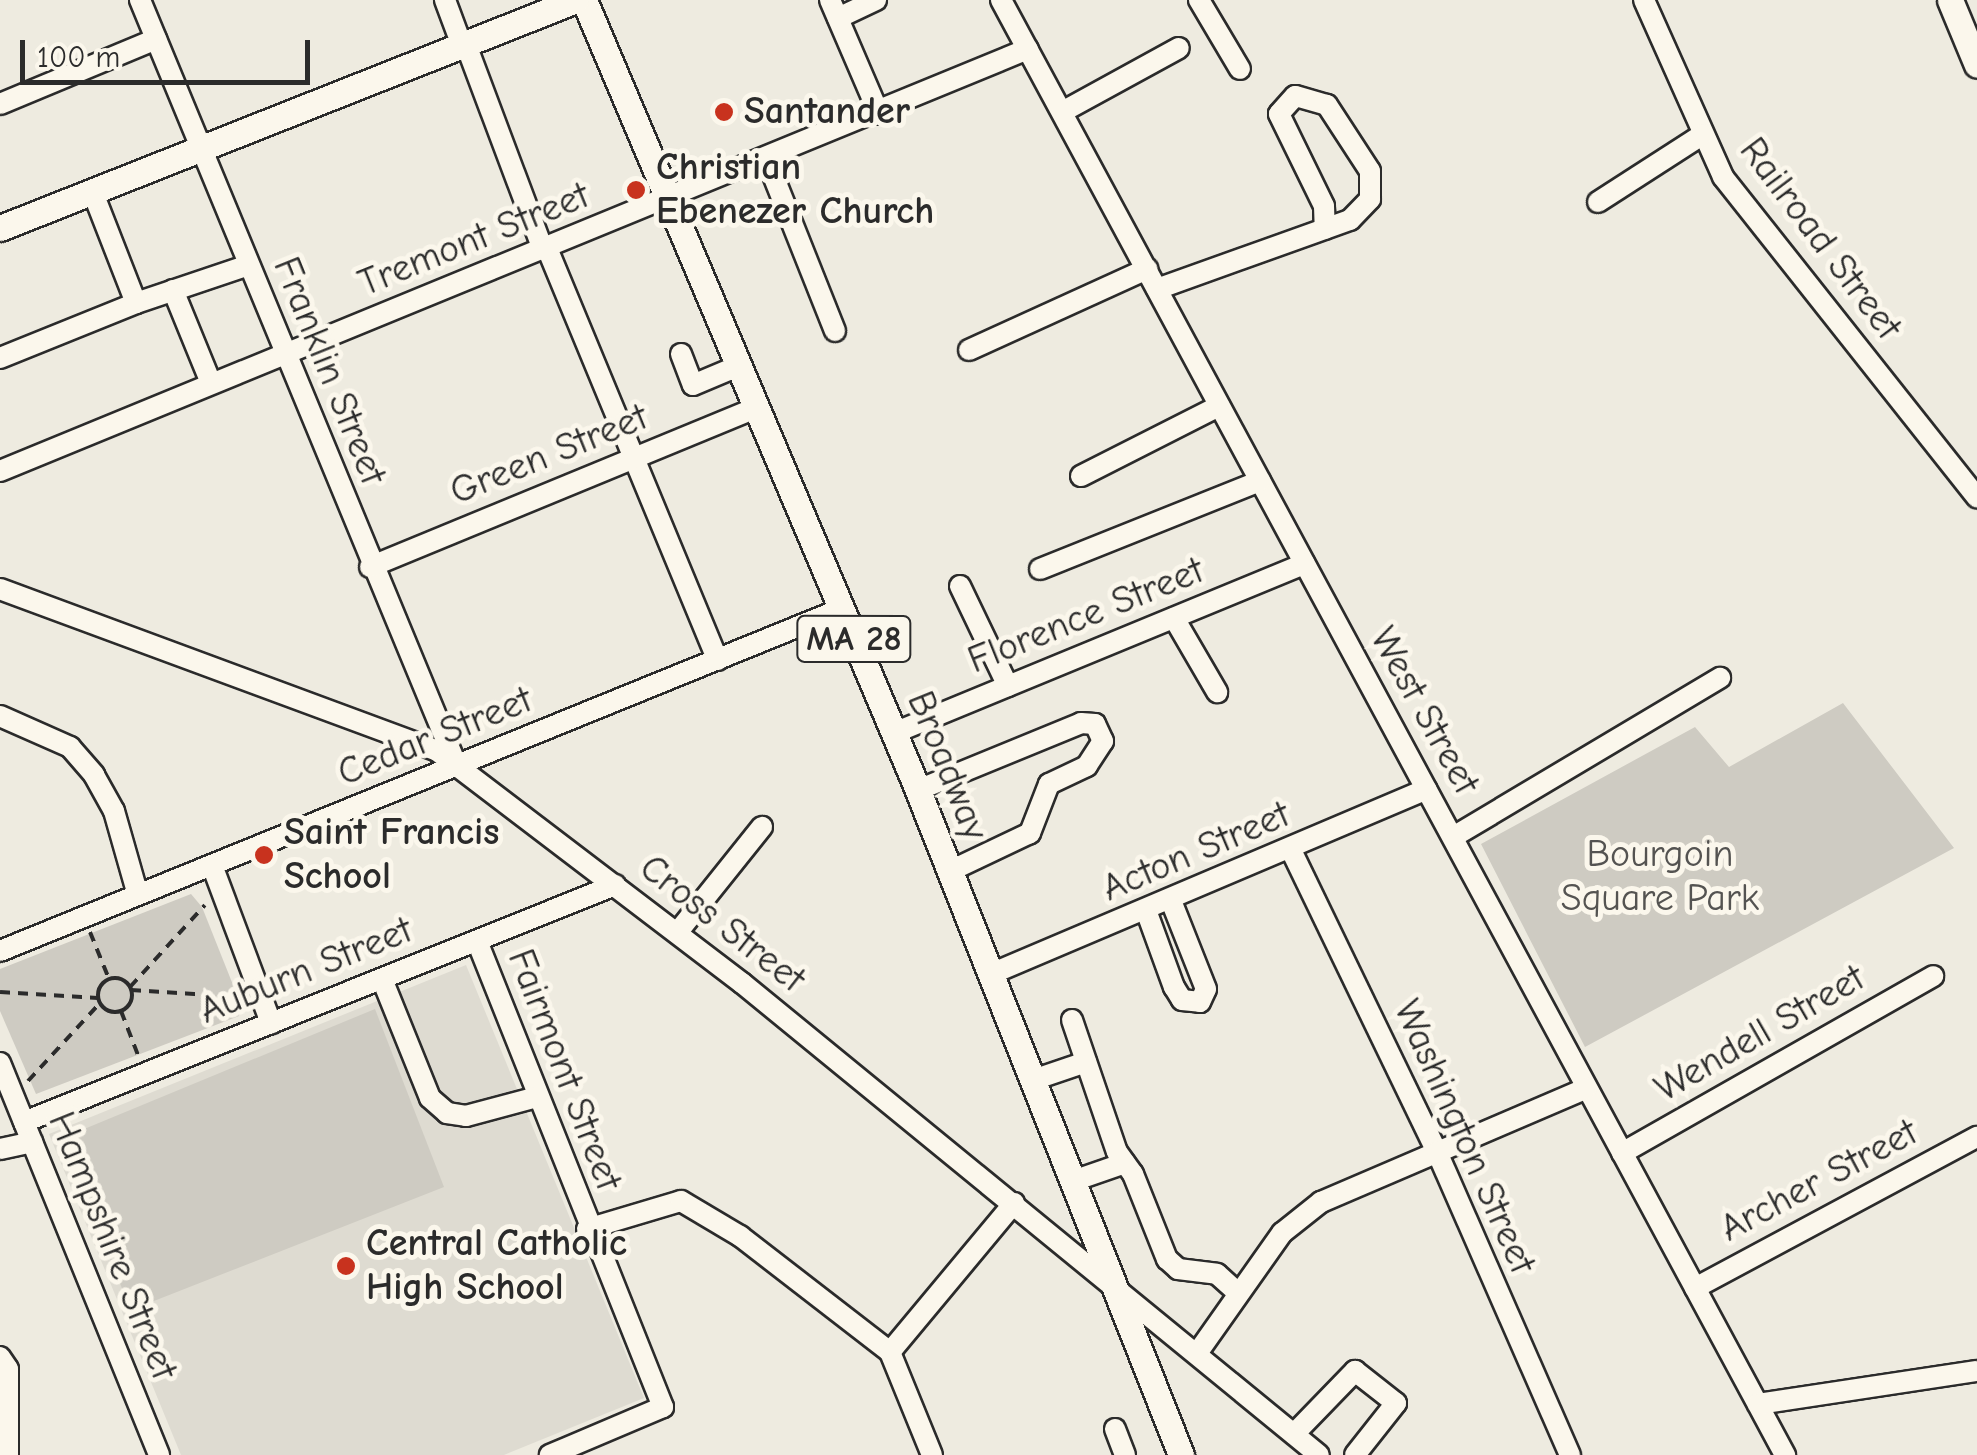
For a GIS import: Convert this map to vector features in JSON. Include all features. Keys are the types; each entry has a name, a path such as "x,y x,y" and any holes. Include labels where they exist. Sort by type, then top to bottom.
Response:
{"main road":[{"path":"0,228 200,145 580,0"},
{"name":"Broadway","path":"580,0 918,790 1181,1455"},
{"path":"1950,0 1977,65"}],"street":[{"name":"Franklin Street","path":"140,0 370,567 456,766"},
{"path":"445,0 718,660"},
{"path":"876,0 834,9 880,114"},
{"name":"West Street","path":"1002,0 1785,1455"},
{"path":"1199,0 1240,68"},
{"name":"Railroad Street","path":"1644,0 1702,135 1757,224 1977,498"},
{"path":"0,104 156,38"},
{"path":"1062,112 1179,48"},
{"name":"Tremont Street","path":"0,470 880,114 1028,49"},
{"path":"1157,289 1325,229 1350,220 1370,199 1370,171 1327,104 1295,96 1279,114 1324,206 1325,229"},
{"path":"1598,202 1702,135"},
{"path":"766,160 835,332"},
{"path":"92,190 136,303"},
{"path":"0,358 136,303 249,265"},
{"path":"969,350 1146,270"},
{"path":"173,290 210,383"},
{"path":"681,354 693,385 738,366"},
{"path":"1082,476 1219,406"},
{"name":"Green Street","path":"370,567 756,408"},
{"path":"1040,569 1260,481"},
{"name":"Florence Street","path":"894,734 1306,564"},
{"path":"960,586 1008,686"},
{"name":"Cross Street","path":"0,589 436,750 676,933 1114,1283 1319,1455"},
{"name":"Cedar Street","path":"0,952 841,610"},
{"path":"1174,618 1217,692"},
{"path":"1454,837 1720,678"},
{"path":"4,723 70,747 94,776 114,812 138,896"},
{"path":"918,790 1081,723 1095,724 1103,742 1087,766 1049,784 1030,834 950,871"},
{"name":"Acton Street","path":"991,974 1172,902 1426,789"},
{"path":"676,933 762,827"},
{"name":"Washington Street","path":"1291,850 1436,1152 1570,1455"},
{"path":"212,865 271,1023"},
{"name":"Auburn Street","path":"0,1149 145,1074 615,885"},
{"path":"1146,913 1174,987 1182,1000 1200,1002 1206,989 1172,902"},
{"name":"Fairmont Street","path":"477,941 587,1229 680,1201 740,1236 890,1352"},
{"name":"Wendell Street","path":"1622,1153 1933,976"},
{"path":"382,979 430,1098 447,1113 466,1116 537,1096"},
{"path":"1072,1020 1125,1163 1167,1258 1178,1269 1217,1274 1236,1292"},
{"path":"1033,1080 1086,1062"},
{"name":"Hampshire Street","path":"0,1063 159,1455"},
{"path":"1198,1352 1236,1292 1282,1234 1321,1202 1588,1088"},
{"name":"Archer Street","path":"1695,1288 1977,1137"},
{"path":"1073,1181 1125,1163"},
{"path":"932,1455 890,1352 1014,1203"},
{"path":"550,1455 663,1408 587,1229"},
{"path":"0,1357 8,1370 8,1455"},
{"path":"1758,1404 1977,1371"},
{"path":"1294,1434 1355,1372 1396,1403 1355,1455"},
{"path":"1115,1430 1125,1455"}],"path":[{"path":"145,1074 121,1010 130,988 202,906 224,898"},
{"path":"84,918 109,979 130,988 261,997"},
{"path":"14,1098 99,1001 109,979"},
{"path":"0,992 99,1001 121,1010"}],"shaded area":[{"name":"Central Catholic High School","path":"466,965 644,1398 504,1455 181,1455 49,1134"}],"green space":[{"name":"Bourgoin Square Park","path":"1843,703 1954,848 1585,1047 1481,844 1695,727 1729,767"},
{"path":"191,894 202,907 241,1005 239,1016 36,1094 0,1011 0,969"},
{"path":"375,1009 444,1187 131,1310 60,1139"}],"place":[{"name":"Santander","path":"724,112"},
{"name":"Christian Ebenezer Church","path":"636,190"},
{"name":"Saint Francis School","path":"264,855"},
{"name":"Central Catholic High School","path":"346,1266"}]}
